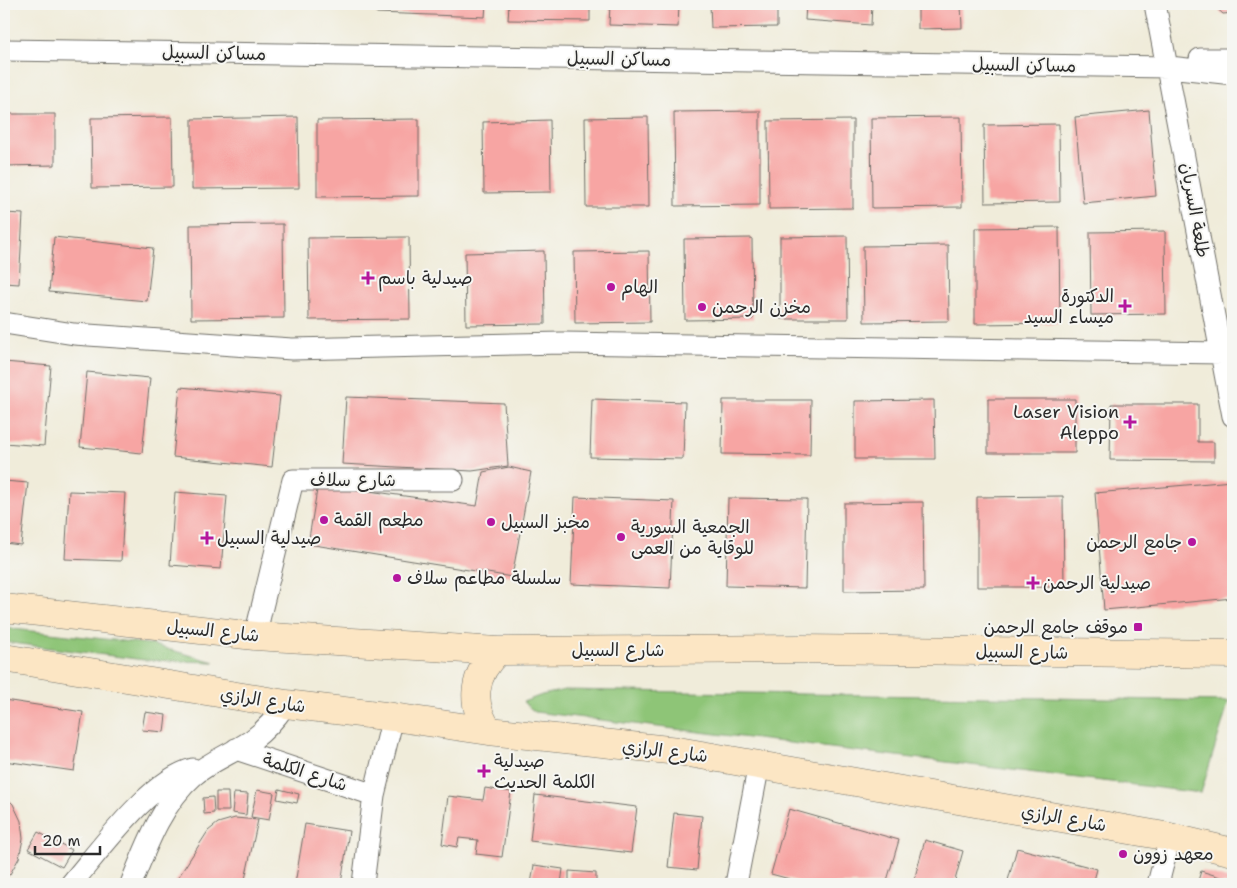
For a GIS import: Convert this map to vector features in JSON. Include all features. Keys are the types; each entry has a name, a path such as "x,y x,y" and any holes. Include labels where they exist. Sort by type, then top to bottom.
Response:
{"main road":[{"name":"شارع السبيل","path":"4,608 255,636 498,651 802,649 1233,654"},
{"path":"489,731 478,712 476,689 483,668 498,651"},
{"name":"شارع الرازي","path":"4,658 286,704 393,716 489,731 678,751 1170,837 1233,852"}],"street":[{"name":"طلعة السريان","path":"1155,4 1169,67 1233,416"},
{"name":"مساكن السبيل","path":"4,50 1169,67 1233,74"},
{"path":"1169,67 1199,59 1233,59"},
{"path":"4,323 74,334 292,349 563,342 1222,353"},
{"name":"شارع سلاف","path":"255,636 293,480 453,480"},
{"path":"71,884 148,797 168,780 189,770 207,765 236,749 264,730 286,704"},
{"path":"363,884 374,794 393,716"},
{"name":"شارع الكلمة","path":"236,749 374,794"},
{"path":"736,884 759,764"},
{"path":"131,884 147,844 170,805 180,790 207,765"},
{"path":"1158,884 1170,837"}],"green space":[{"path":"4,628 150,644 214,662 144,660 4,642"},
{"path":"565,690 1229,701 1201,793 535,712 523,702 542,695"}],"building":[{"path":"365,4 486,4 485,17 377,13"},
{"path":"509,4 590,4 590,21 508,20"},
{"path":"610,4 679,4 678,27 609,25"},
{"path":"710,4 777,4 777,27 711,28"},
{"path":"806,4 872,4 871,25 805,20"},
{"path":"918,4 961,4 962,28 918,29"},
{"path":"1212,4 1233,4 1233,13 1223,14"},
{"path":"1149,110 1156,196 1083,203 1075,117"},
{"path":"760,111 760,205 675,206 674,112"},
{"path":"4,114 55,114 55,165 4,166"},
{"path":"172,117 173,187 92,188 91,118"},
{"path":"298,117 299,188 192,189 192,119"},
{"path":"648,117 649,207 586,207 585,118"},
{"path":"961,117 962,207 872,208 871,118"},
{"path":"419,119 419,196 317,197 317,120"},
{"path":"550,120 551,192 484,193 483,122"},
{"path":"853,120 853,208 769,209 768,121"},
{"path":"1059,124 1060,202 985,203 984,125"},
{"path":"4,213 23,214 19,284 4,283"},
{"path":"283,224 284,318 191,319 190,225"},
{"path":"1059,227 1060,323 975,324 975,228"},
{"path":"1165,231 1166,314 1091,315 1090,232"},
{"path":"847,236 848,319 780,319 780,237"},
{"path":"54,237 153,248 147,301 49,292"},
{"path":"409,237 410,319 309,320 308,238"},
{"path":"752,238 753,319 685,320 684,239"},
{"path":"948,245 949,321 864,322 863,246"},
{"path":"544,251 545,324 466,325 465,253"},
{"path":"649,251 650,322 575,323 574,252"},
{"path":"4,362 51,366 44,446 4,443"},
{"path":"87,372 150,378 142,453 80,447"},
{"path":"180,387 280,396 272,467 173,457"},
{"path":"346,397 504,403 508,466 472,471 342,464"},
{"path":"592,399 685,402 683,459 590,457"},
{"path":"988,399 1075,399 1075,453 988,453"},
{"path":"723,400 811,400 810,455 722,454"},
{"path":"934,400 935,459 855,459 855,401"},
{"path":"1111,404 1198,404 1198,442 1214,442 1214,461 1110,460"},
{"path":"509,467 531,472 512,577 308,544 318,484 477,506 483,472"},
{"path":"4,481 28,483 21,545 4,543"},
{"name":"جامع الرحمن","path":"1232,481 1233,598 1104,610 1095,493"},
{"path":"69,491 125,493 121,561 65,559"},
{"path":"175,492 227,496 221,569 170,565"},
{"path":"1063,496 1064,587 977,587 977,497"},
{"path":"575,497 674,501 670,588 571,584"},
{"path":"728,498 807,499 805,588 726,586"},
{"path":"923,502 924,590 844,591 844,503"},
{"path":"4,700 83,712 74,771 4,761"},
{"path":"145,712 166,715 164,732 142,730"},
{"path":"1232,764 1233,782 1230,782"},
{"path":"485,788 511,792 502,857 476,854 478,840 459,838 457,847 442,844 448,796 483,800"},
{"path":"279,789 299,794 297,803 277,799"},
{"path":"257,790 274,793 269,820 251,817"},
{"path":"216,792 228,792 229,811 216,811"},
{"path":"234,793 248,794 246,815 232,813"},
{"path":"4,795 13,804 21,821 23,839 19,858 10,874 4,880"},
{"path":"535,795 637,807 631,853 530,841"},
{"path":"213,797 214,813 204,814 203,798"},
{"path":"789,809 899,840 886,884 808,884 771,874"},
{"path":"674,813 702,816 697,870 668,867"},
{"path":"235,818 258,820 244,884 174,884 208,831 218,823"},
{"path":"305,824 349,831 341,884 295,884"},
{"path":"38,832 72,850 62,867 28,849"},
{"path":"925,840 963,851 954,884 913,884"},
{"path":"1017,848 1097,869 1093,884 1007,884"},
{"path":"534,865 563,869 561,884 531,884"},
{"path":"569,871 596,873 596,884 569,884"},
{"path":"1201,871 1233,881 1233,884 1197,884"}],"place":[{"name":"صيدلية باسم","path":"368,278"},
{"name":"الهام","path":"611,287"},
{"name":"الدكتورة ميساء السيد","path":"1125,306"},
{"name":"مخزن الرحمن","path":"702,307"},
{"name":"Laser Vision Aleppo","path":"1130,422"},
{"name":"مطعم القمة","path":"324,520"},
{"name":"مخبز السبيل","path":"491,522"},
{"name":"الجمعية السورية للوقاية من العمى","path":"621,537"},
{"name":"صيدلية السبيل","path":"207,538"},
{"name":"جامع الرحمن","path":"1192,542"},
{"name":"سلسلة مطاعم سلاف","path":"397,578"},
{"name":"صيدلية الرحمن","path":"1033,583"},
{"name":"موقف جامع الرحمن","path":"1138,627"},
{"name":"صيدلية الكلمة الحديث","path":"484,771"},
{"name":"معهد زوون","path":"1123,854"}]}
